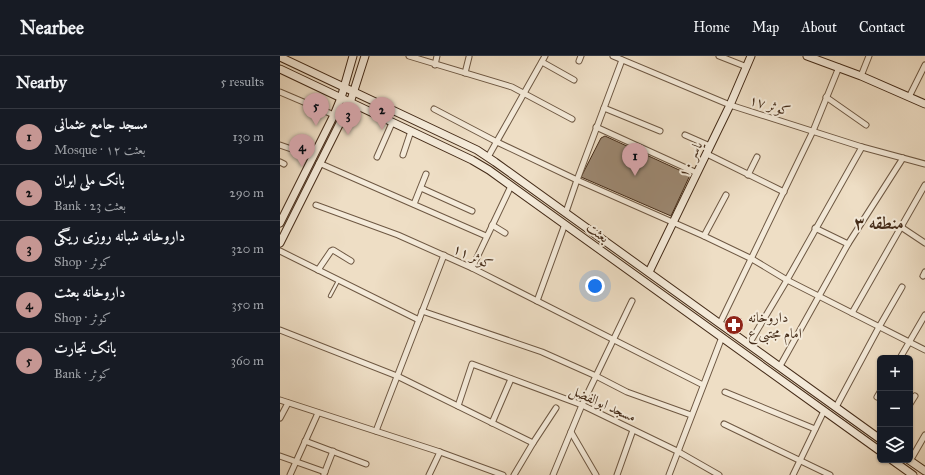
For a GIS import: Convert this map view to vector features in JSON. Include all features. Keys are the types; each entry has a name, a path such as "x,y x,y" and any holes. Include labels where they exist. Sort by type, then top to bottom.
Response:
{"main road":[{"path":"280,223 283,212 334,115 341,98 353,56"},
{"path":"280,243 350,103 365,56"},
{"name":"یاسر ۱۰","path":"649,272 707,154 751,56"},
{"path":"807,56 839,67 925,104"},
{"name":"بعثت","path":"280,57 477,150 566,212 877,436"},
{"name":"بعثت","path":"280,69 472,160 543,208 877,449"},
{"path":"543,208 549,200"},
{"path":"913,462 925,471"},
{"path":"897,463 913,475"}],"street":[{"path":"409,56 512,87 572,118"},
{"path":"435,65 437,56"},
{"path":"488,157 545,56"},
{"name":"کوثر ۱۷","path":"613,56 730,105 862,147 925,164"},
{"path":"719,56 746,66"},
{"path":"861,76 869,56"},
{"path":"465,73 469,57"},
{"path":"566,212 596,127 622,60"},
{"path":"542,62 574,80"},
{"path":"909,97 925,66"},
{"path":"720,323 784,192 839,67"},
{"path":"280,92 334,115"},
{"path":"826,97 866,125"},
{"path":"604,108 660,131"},
{"path":"434,109 497,142 577,180 673,221 704,236 925,350"},
{"path":"378,157 392,122"},
{"path":"596,127 697,173"},
{"path":"403,155 411,131"},
{"path":"685,135 710,146"},
{"path":"280,145 303,153"},
{"path":"749,344 862,147"},
{"path":"707,154 784,192"},
{"path":"748,175 757,157"},
{"path":"780,366 848,244 903,158"},
{"path":"319,163 486,236"},
{"path":"414,204 426,174"},
{"path":"852,312 925,185"},
{"path":"472,268 511,186"},
{"path":"421,188 472,211"},
{"path":"704,236 726,194"},
{"name":"کوثر ۱۱","path":"316,205 398,236 472,268 703,385"},
{"path":"537,301 565,224"},
{"path":"492,225 505,233"},
{"path":"901,227 925,243"},
{"path":"815,228 848,244"},
{"path":"318,270 330,251 333,250 350,261"},
{"path":"280,251 419,320"},
{"path":"376,431 444,256"},
{"path":"836,407 902,287"},
{"path":"553,475 582,405 632,301"},
{"path":"422,311 542,352 596,376 627,392 692,415"},
{"path":"902,355 925,315"},
{"path":"280,330 397,376 533,443"},
{"path":"669,475 722,337"},
{"name":"مسجد ابوالفضل","path":"458,406 472,364 582,405 677,451 719,475"},
{"path":"492,423 511,379"},
{"path":"725,392 815,429"},
{"path":"280,400 440,452 488,472 503,475"},
{"path":"280,418 288,403"},
{"path":"514,475 556,408"},
{"path":"793,475 824,411"},
{"path":"290,475 318,413"},
{"path":"724,424 830,475"},
{"path":"617,475 633,430"},
{"path":"571,432 596,475"},
{"path":"913,455 925,435"},
{"path":"305,441 366,464"},
{"path":"280,456 325,474 333,451"},
{"path":"429,475 440,452"}],"lane":[{"path":"330,296 338,280"}],"building":[{"path":"605,136 690,175 671,216 581,177 601,138"}],"place":[{"name":"بانک تجارت","path":"316,126"},
{"name":"بانک ملی ایران","path":"382,130"},
{"name":"داروخانه شبانه روزی ریگی","path":"348,135"},
{"name":"داروخانه بعثت","path":"302,167"},
{"name":"مسجد جامع عثمانی","path":"635,176"},
{"name":"داروخانه امام مجتبی ع","path":"734,325"}],"district":[{"name":"منطقه ۳","path":"879,223"}]}
